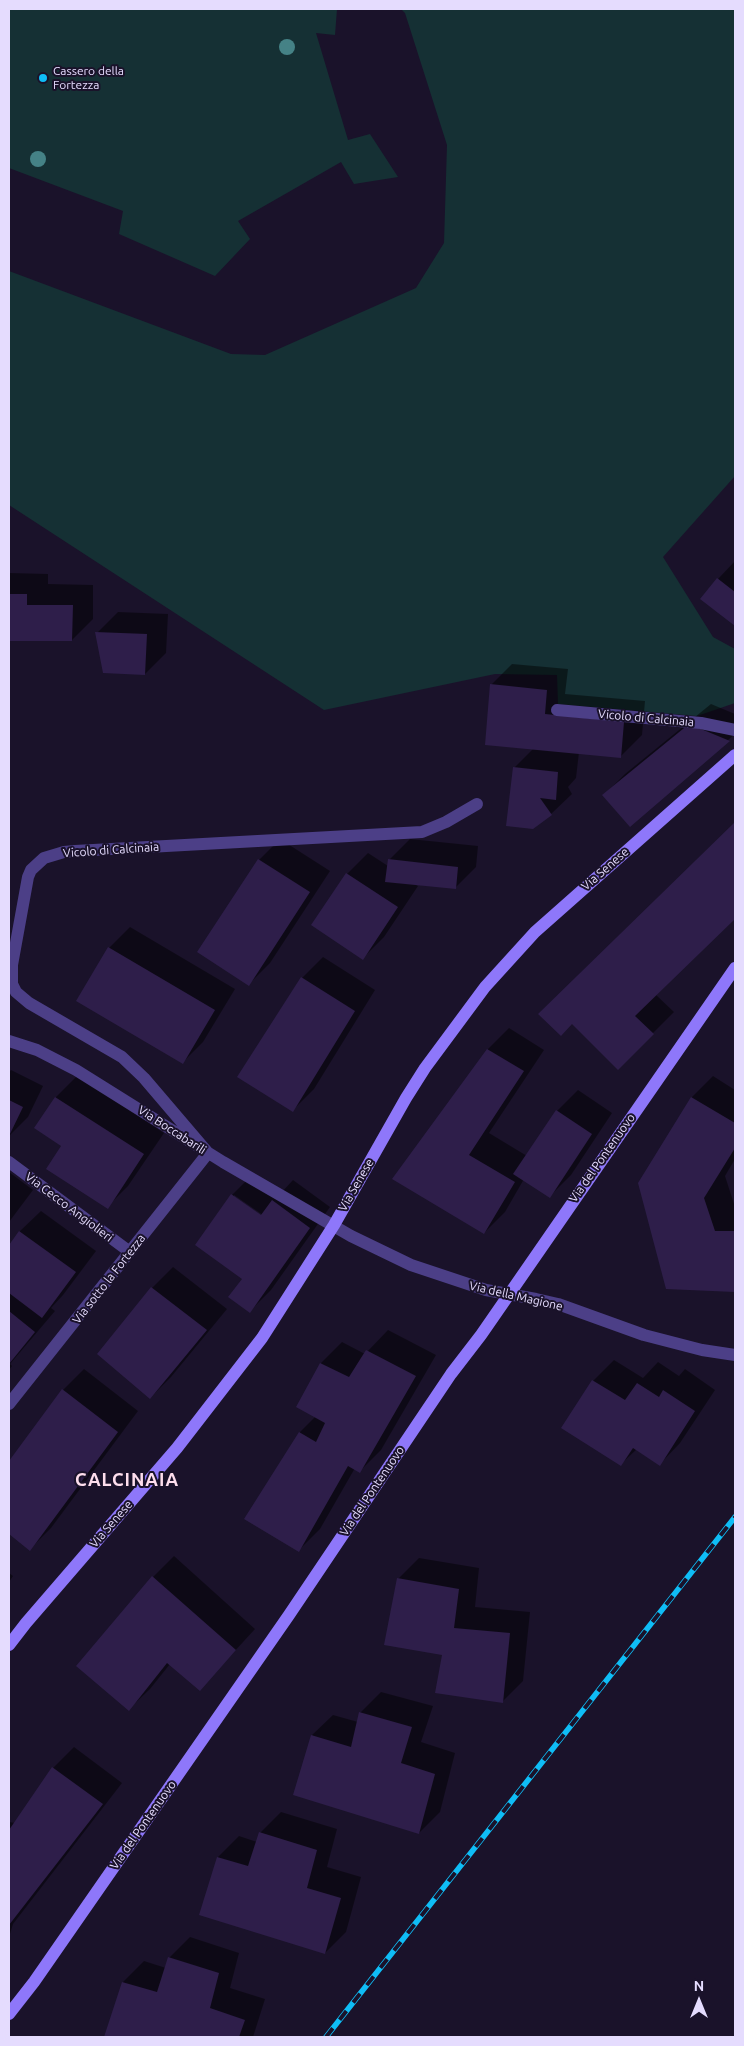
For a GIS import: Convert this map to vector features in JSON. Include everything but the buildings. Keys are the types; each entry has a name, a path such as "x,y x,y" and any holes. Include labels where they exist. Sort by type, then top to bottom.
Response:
{"main road":[{"name":"Via Senese","path":"9,1645 177,1448 234,1377 262,1338 334,1225 425,1068 480,994 513,954 575,895 735,755"},
{"name":"Via del Pontenuovo","path":"9,2014 34,1982 283,1623 451,1374 735,968"}],"street":[{"name":"Vicolo di Calcinaia","path":"557,710 701,723 735,730"},
{"name":"Vicolo di Calcinaia","path":"208,1153 155,1090 122,1057 29,1003 16,992 12,984 12,965 28,877 32,870 44,858 64,852 422,832 446,822 477,804"},
{"name":"Via Boccabarili","path":"9,1041 37,1050 76,1070 208,1153 334,1225"},
{"name":"Via sotto la Fortezza","path":"9,1404 208,1153"},
{"name":"Via Cecco Angiolieri","path":"9,1162 130,1252"},
{"name":"Via della Magione","path":"334,1225 372,1247 431,1273 486,1290 558,1304 644,1335 702,1350 735,1355"}],"green space":[{"path":"9,9 337,9 335,35 316,33 348,140 370,134 398,177 354,184 341,162 238,221 250,239 215,276 119,234 123,211 9,168"},
{"path":"401,9 735,9 735,476 663,557 713,637 735,649 735,703 697,716 558,704 557,675 495,674 324,710 9,505 9,271 231,354 265,355 416,288 444,243 447,145 405,13"}],"railway":[{"path":"326,2037 735,1517"}],"place":[{"name":"Cassero della Fortezza","path":"43,78"}],"district":[{"name":"CALCINAIA","path":"127,1480"}]}
